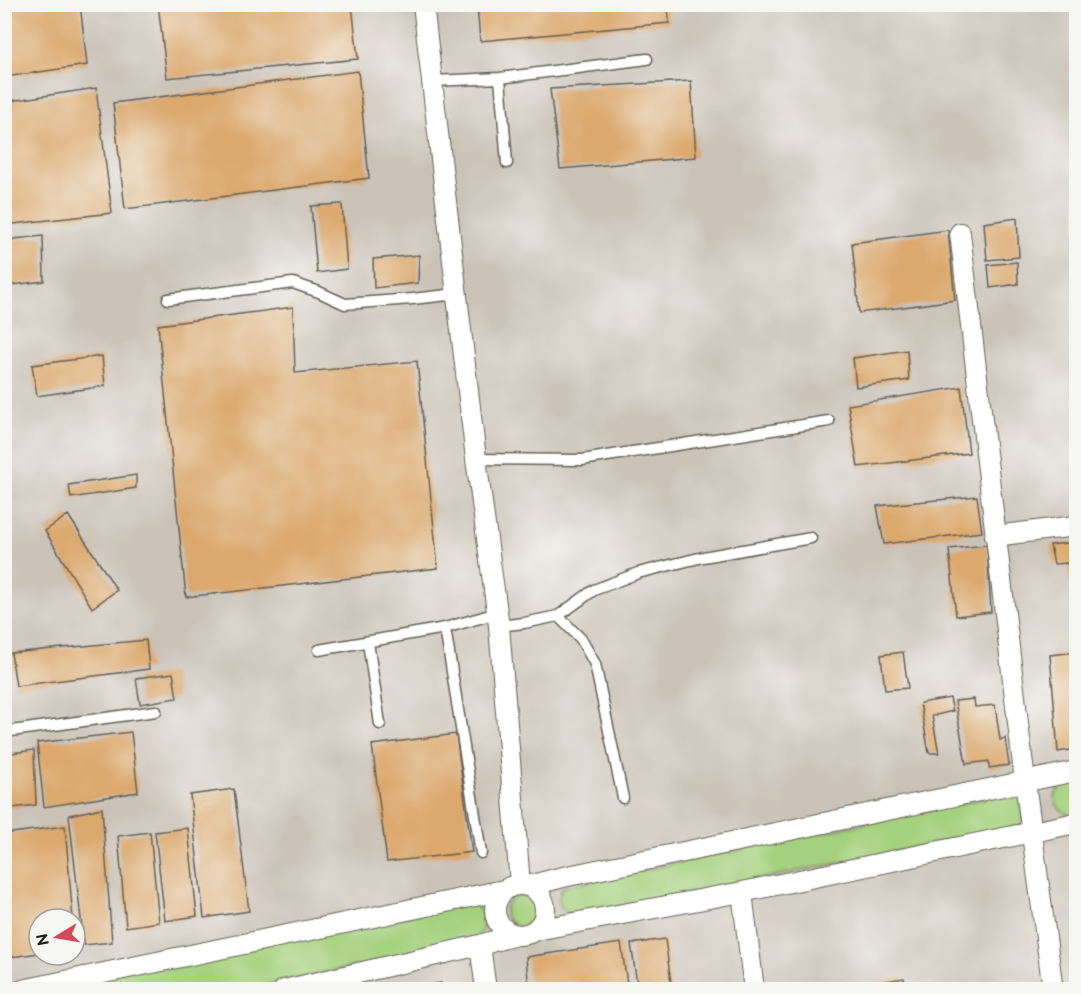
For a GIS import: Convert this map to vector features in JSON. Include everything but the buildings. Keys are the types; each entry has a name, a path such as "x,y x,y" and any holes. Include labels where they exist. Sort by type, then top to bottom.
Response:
{"street":[{"path":"423,4 476,459 498,620 517,887"},
{"path":"960,233 1025,782 1053,990"},
{"path":"995,536 1077,526"},
{"path":"22,990 1077,771"},
{"path":"284,990 523,935 536,930 742,892 1077,823"},
{"path":"516,935 504,929 499,923 495,909 499,896 517,887 538,892 545,902 543,921 536,930"},
{"path":"742,892 754,990"},
{"path":"480,945 486,990"}],"lane":[{"path":"433,81 500,78 647,60"},
{"path":"500,78 507,163"},
{"path":"168,299 293,284 319,292 345,304 457,294"},
{"path":"476,459 582,460 829,421"},
{"path":"319,650 498,620 524,623 558,616 594,590 638,573 704,557 811,538"},
{"path":"558,616 581,639 595,664 623,798"},
{"path":"445,628 481,852"},
{"path":"368,642 380,724"},
{"path":"4,732 156,711"}],"shaded area":[{"path":"5,5 1076,5 1076,989 5,990"}],"green space":[{"path":"1076,782 1076,815 1070,815 1060,809 1055,796 1062,786"},
{"path":"1019,791 1024,825 583,915 570,914 560,904 560,893 563,887"},
{"path":"520,896 531,900 535,911 531,922 520,926 509,922 505,911 509,900"},
{"path":"474,903 481,914 482,931 473,940 461,945 244,989 22,990"}]}
